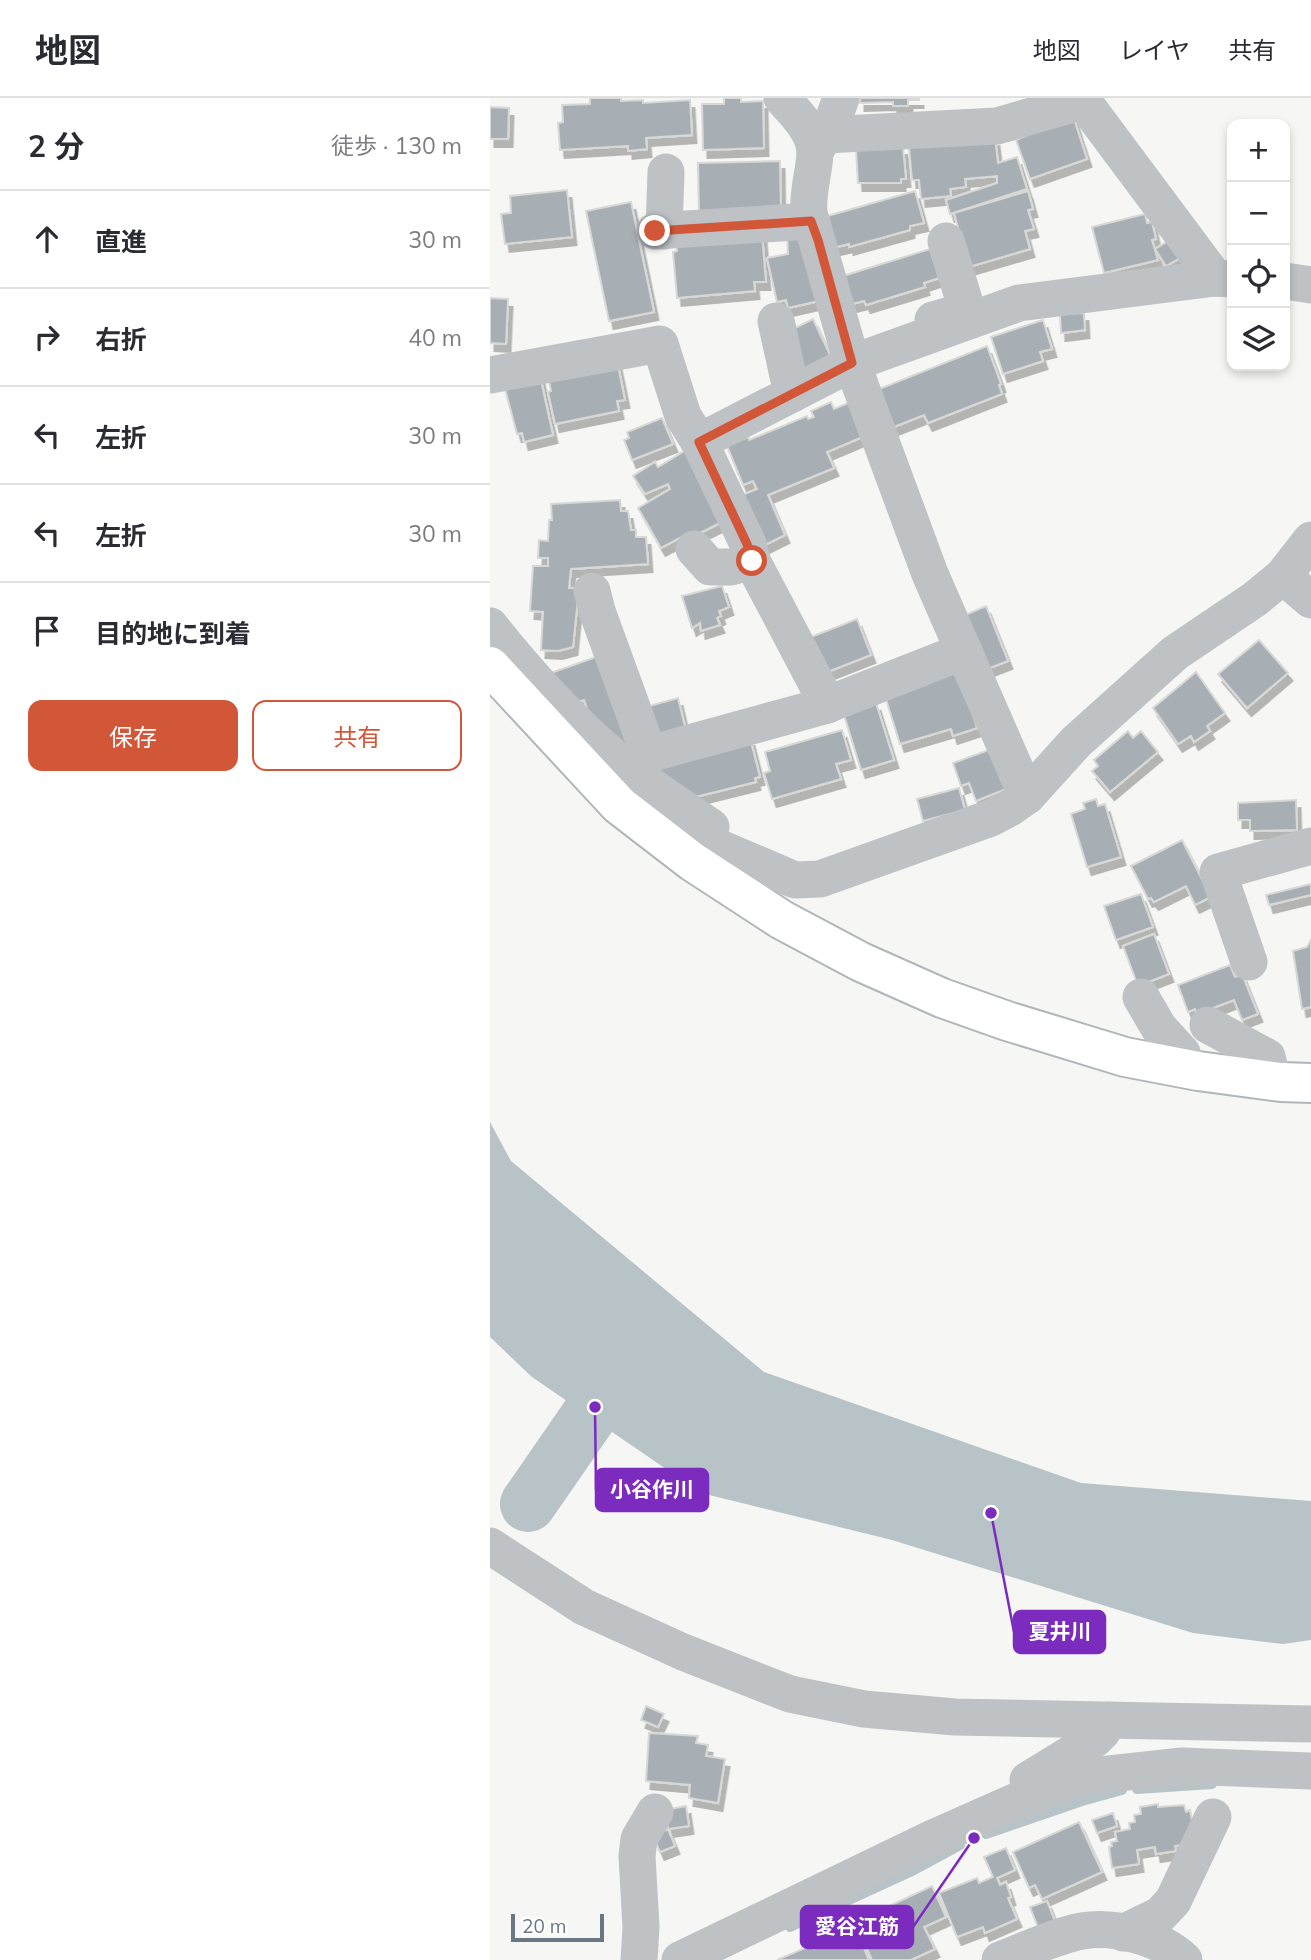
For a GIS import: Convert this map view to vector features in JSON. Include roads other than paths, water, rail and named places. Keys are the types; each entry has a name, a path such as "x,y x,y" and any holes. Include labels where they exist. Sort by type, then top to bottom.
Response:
{"street":[{"path":"782,98 820,143"},
{"path":"841,98 831,126 820,143 808,198 811,221 849,354 930,574 1027,796"},
{"path":"820,143 997,126 1083,101 1224,279"},
{"path":"666,172 660,231 811,221"},
{"path":"699,442 792,394 849,354 967,310 946,241"},
{"path":"849,354 1019,303 1224,279"},
{"path":"1290,282 1311,285"},
{"path":"776,321 792,394"},
{"path":"490,375 514,373 660,344 683,416 699,442 747,544 752,561 828,705"},
{"path":"619,805 795,880 820,879 991,818 1027,796 1076,742 1175,653 1255,599 1283,576 1311,540"},
{"path":"694,549 710,567 731,567 752,561"},
{"path":"1283,576 1311,600"},
{"path":"592,591 649,754 828,705 964,651"},
{"path":"490,626 533,679 604,748 655,789 736,845 755,863"},
{"path":"490,666 619,805 693,862 782,920 861,962 942,998 1125,1057 1273,1081 1311,1083"},
{"path":"1250,962 1218,872 1311,846"},
{"path":"1141,998 1159,1028 1182,1053 1188,1069"},
{"path":"1208,1025 1267,1057 1273,1081"},
{"path":"490,1546 584,1607 683,1652 790,1694 864,1709 955,1717 1311,1724"},
{"path":"1004,1806 1011,1795 1034,1776 1095,1739 1108,1720"},
{"path":"680,1960 931,1839 1004,1806 1082,1777 1182,1766 1311,1771"},
{"path":"639,1960 641,1927 637,1856 639,1839 654,1812"},
{"path":"1124,1933 1160,1916 1173,1901 1213,1817"},
{"path":"1000,1960 1083,1931 1124,1933 1157,1943 1184,1960"}],"waterway":[{"path":"528,1504 595,1407 623,1347"},
{"path":"1137,1789 1212,1784"},
{"path":"986,1834 1122,1790"},
{"path":"790,1927 910,1872 960,1845"}],"place":[{"name":"小谷作川","path":"595,1407"},
{"name":"夏井川","path":"991,1513"},
{"name":"愛谷江筋","path":"974,1838"}]}
